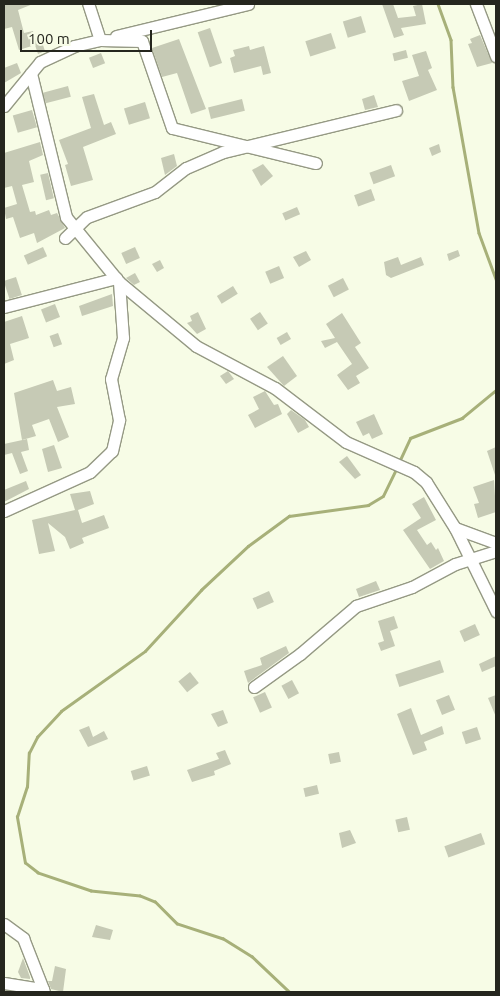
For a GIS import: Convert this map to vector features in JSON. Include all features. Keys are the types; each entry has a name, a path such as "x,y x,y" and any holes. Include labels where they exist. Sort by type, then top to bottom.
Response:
{"street":[{"path":"88,4 100,40"},
{"path":"4,106 31,73 54,53 248,4"},
{"path":"476,4 496,56"},
{"path":"100,40 142,41 172,128 247,148 316,163"},
{"path":"31,73 59,196 73,228 100,256 117,280 196,346 275,388 346,442 382,460 414,472 426,482 455,528 496,612"},
{"path":"64,238 87,217 155,192 186,168 223,152 247,148 283,135 396,110"},
{"path":"4,307 117,280"},
{"path":"4,511 90,472 112,451 119,420 112,368 123,338 117,280"},
{"path":"455,528 496,543"},
{"path":"254,687 300,654 356,606 412,587 470,558 496,551"},
{"path":"4,924 22,938 44,990"},
{"path":"4,983 44,990"}],"building":[{"path":"4,4 33,4 18,10 24,33 33,31 37,44 42,42 45,51 38,54 35,45 19,50 12,27 4,29"},
{"path":"382,4 393,4 398,18 416,16 413,6 422,4 426,24 401,28 404,35 394,38"},
{"path":"361,16 366,32 348,38 343,22"},
{"path":"210,28 222,63 210,67 198,32"},
{"path":"331,33 336,48 310,57 305,41"},
{"path":"480,35 492,63 477,67 468,44 472,43 470,39"},
{"path":"179,39 206,109 191,114 177,73 162,77 152,48"},
{"path":"249,46 250,50 264,46 271,73 263,75 261,66 234,73 230,58 235,56 233,50"},
{"path":"406,50 408,58 394,61 392,53"},
{"path":"426,51 432,68 428,70 437,90 409,101 402,81 419,76 412,55"},
{"path":"101,53 105,63 93,68 89,58"},
{"path":"17,63 21,73 4,83 4,68"},
{"path":"68,86 71,97 46,103 43,93"},
{"path":"94,94 104,125 111,122 116,134 83,147 93,180 71,186 65,165 68,164 59,140 91,128 82,97"},
{"path":"374,95 378,107 365,110 362,99"},
{"path":"242,99 245,111 211,119 208,107"},
{"path":"145,102 150,118 129,125 124,108"},
{"path":"32,110 37,127 18,133 13,116"},
{"path":"40,142 43,155 29,161 34,182 22,185 30,212 35,211 36,215 49,210 51,215 57,213 65,228 37,243 34,233 20,238 13,217 6,219 4,208 17,204 12,186 4,188 4,153"},
{"path":"439,144 441,152 432,156 429,148"},
{"path":"174,154 177,166 165,175 161,158"},
{"path":"263,164 273,176 261,186 252,170"},
{"path":"391,165 395,176 373,184 369,173"},
{"path":"48,173 54,198 46,200 40,175"},
{"path":"371,189 375,200 358,206 354,195"},
{"path":"297,207 300,214 285,221 282,213"},
{"path":"43,247 47,256 28,265 24,256"},
{"path":"135,247 140,258 126,264 121,253"},
{"path":"458,250 460,256 449,261 447,254"},
{"path":"306,251 311,260 299,267 293,257"},
{"path":"398,257 401,265 421,257 424,265 391,278 386,275 384,262"},
{"path":"160,260 164,268 157,272 152,264"},
{"path":"279,266 284,278 270,284 265,272"},
{"path":"135,273 140,282 134,285 126,278"},
{"path":"16,277 22,295 10,299 4,281"},
{"path":"343,278 349,290 334,297 328,286"},
{"path":"233,286 238,294 222,304 217,296"},
{"path":"112,294 113,306 82,316 79,306"},
{"path":"55,304 60,317 46,322 41,309"},
{"path":"198,312 206,329 197,334 187,323 192,321 190,316"},
{"path":"260,312 268,324 258,330 250,319"},
{"path":"342,313 361,343 355,347 369,368 356,376 360,383 348,390 337,375 352,364 337,342 325,348 321,341 335,338 326,324"},
{"path":"22,316 29,338 10,344 14,360 4,364 4,322"},
{"path":"287,332 291,339 281,345 277,338"},
{"path":"58,333 62,344 54,347 50,336"},
{"path":"283,356 297,376 284,386 267,367"},
{"path":"228,371 234,379 226,384 220,376"},
{"path":"53,380 57,391 71,387 75,404 57,407 69,437 58,442 49,419 32,425 36,436 22,440 14,393"},
{"path":"265,391 274,405 278,404 282,414 255,428 248,415 259,409 253,397"},
{"path":"291,410 305,420 309,427 298,433 287,414"},
{"path":"374,414 383,434 372,439 369,433 363,436 356,422"},
{"path":"27,439 29,450 21,452 28,471 20,474 12,453 4,455 4,444"},
{"path":"54,445 62,468 48,472 42,449"},
{"path":"496,447 496,474 495,475 487,451"},
{"path":"347,456 361,475 355,479 339,462"},
{"path":"494,480 496,512 478,518 474,504 479,503 473,487"},
{"path":"26,481 29,489 4,502 4,490"},
{"path":"90,491 94,504 78,510 82,523 104,515 109,528 82,538 84,543 70,549 65,537 48,523 55,551 39,554 32,520 75,510 70,494"},
{"path":"424,497 436,520 417,530 427,545 431,542 436,550 438,548 444,561 430,569 403,530 421,518 412,504"},
{"path":"376,581 380,590 359,597 356,589"},
{"path":"269,591 274,602 257,609 253,598"},
{"path":"394,616 398,628 390,631 395,646 381,651 378,643 384,641 378,621"},
{"path":"475,624 480,635 464,642 459,631"},
{"path":"286,646 289,653 248,683 244,671 262,665 260,658"},
{"path":"496,656 496,666 482,672 479,664"},
{"path":"440,660 444,672 399,687 395,675"},
{"path":"190,672 199,683 187,692 178,681"},
{"path":"292,680 299,693 288,699 281,686"},
{"path":"265,692 272,708 260,713 253,697"},
{"path":"449,695 455,710 442,715 436,700"},
{"path":"496,695 496,717 488,698"},
{"path":"411,708 421,735 442,726 444,734 424,742 427,750 413,755 397,714"},
{"path":"223,710 228,723 218,727 211,714"},
{"path":"89,726 93,737 104,731 108,739 88,747 79,730"},
{"path":"477,727 481,739 466,744 462,732"},
{"path":"225,750 231,764 214,771 215,775 192,782 187,770 219,759 216,753"},
{"path":"339,752 341,762 330,764 328,754"},
{"path":"147,766 150,776 134,781 131,771"},
{"path":"317,785 319,794 305,797 303,788"},
{"path":"407,817 410,830 398,832 395,820"},
{"path":"350,830 356,843 342,848 339,833"},
{"path":"481,833 485,844 448,858 444,846"},
{"path":"96,925 113,930 110,940 92,937"},
{"path":"23,958 30,979 21,978 18,972"},
{"path":"55,966 66,969 63,992 51,989 48,981 52,981"}],"waterway":[{"path":"438,4 451,40 453,87 479,233 496,279"},
{"path":"399,462 410,438 462,418 496,390"},
{"path":"289,992 252,957 223,939 177,924 155,902 140,896 91,891 38,873 25,863 17,817 27,787 29,753 37,737 61,711 145,651 201,590 248,546 289,516 368,505 383,496 396,469"}]}
